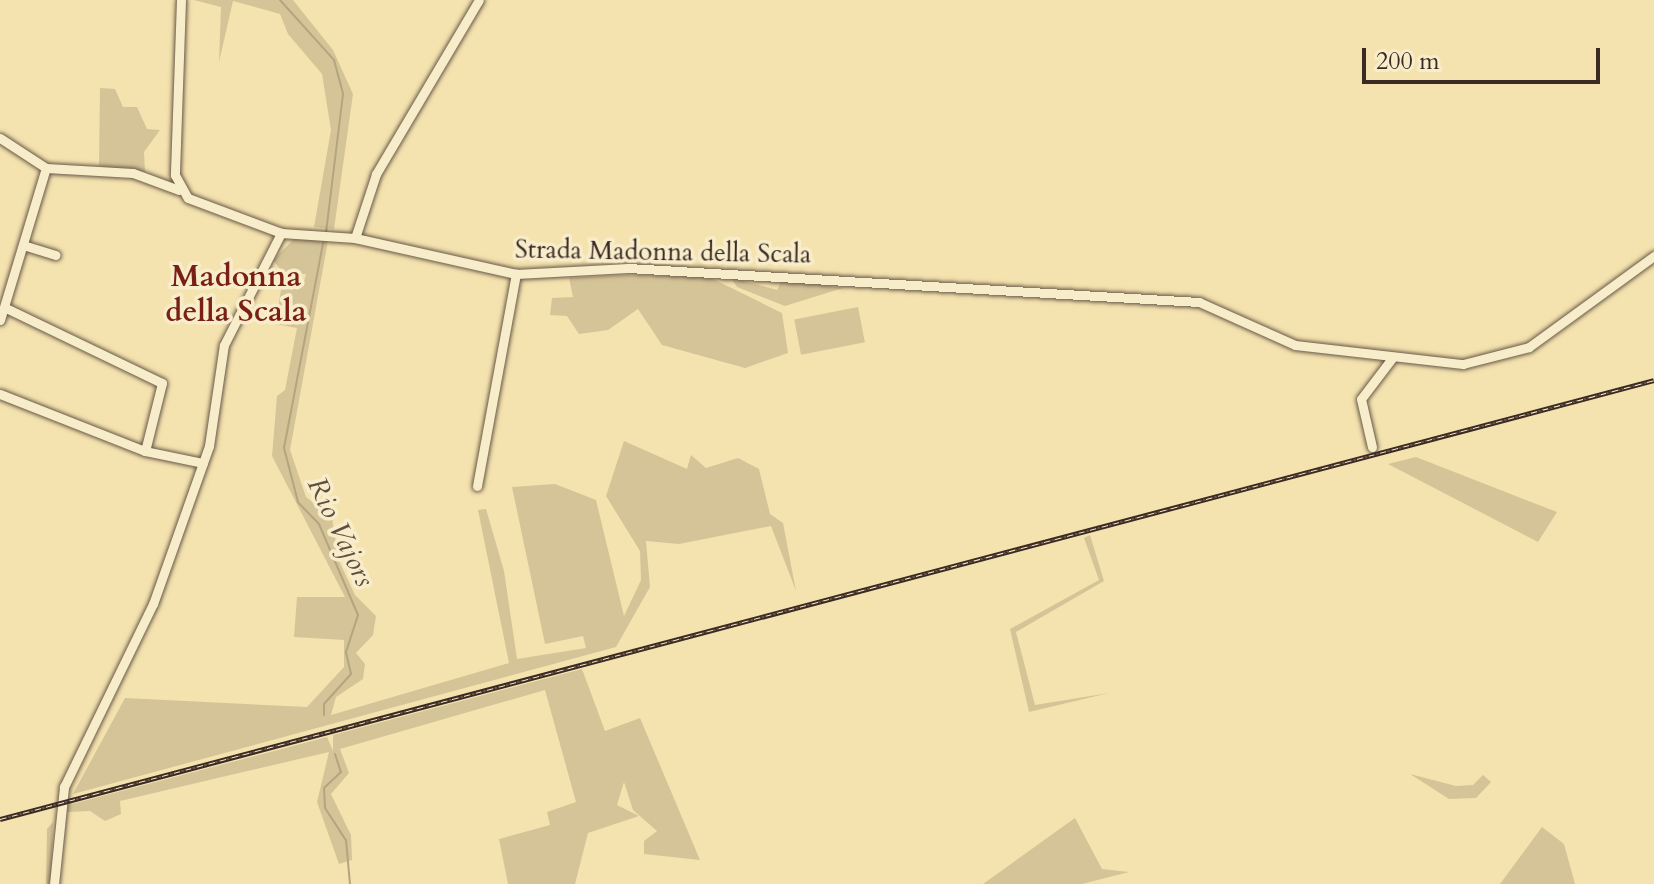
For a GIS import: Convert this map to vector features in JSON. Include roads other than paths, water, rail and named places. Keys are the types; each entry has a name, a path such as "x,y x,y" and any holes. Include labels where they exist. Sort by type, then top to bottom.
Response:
{"street":[{"path":"179,190 181,0"},
{"path":"355,238 376,174 479,0"},
{"path":"0,138 46,168 133,173 281,233 224,345 203,463 123,676 64,787 54,884"},
{"path":"0,320 8,309 46,168"},
{"name":"Strada Madonna della Scala","path":"281,233 317,233 355,238 516,274 665,270 1199,302 1295,345 1463,364 1506,356 1556,330 1654,256"},
{"path":"23,245 55,255"},
{"path":"477,486 516,274"},
{"path":"8,309 162,383 145,451"},
{"path":"1372,447 1361,399 1393,357"},
{"path":"0,394 145,451 203,463"}],"waterway":[{"name":"Rio Vajors","path":"280,0 334,60 343,94 326,233"},
{"name":"Rio Vajors","path":"324,239 284,448 298,502 319,524 358,615 346,652 351,674 324,704 324,715"},
{"name":"Rio Vajors","path":"335,754 341,772 324,788 325,808 346,840 350,884"}],"railway":[{"path":"0,819 1654,380"}],"district":[{"name":"Madonna della Scala","path":"236,294"}]}
